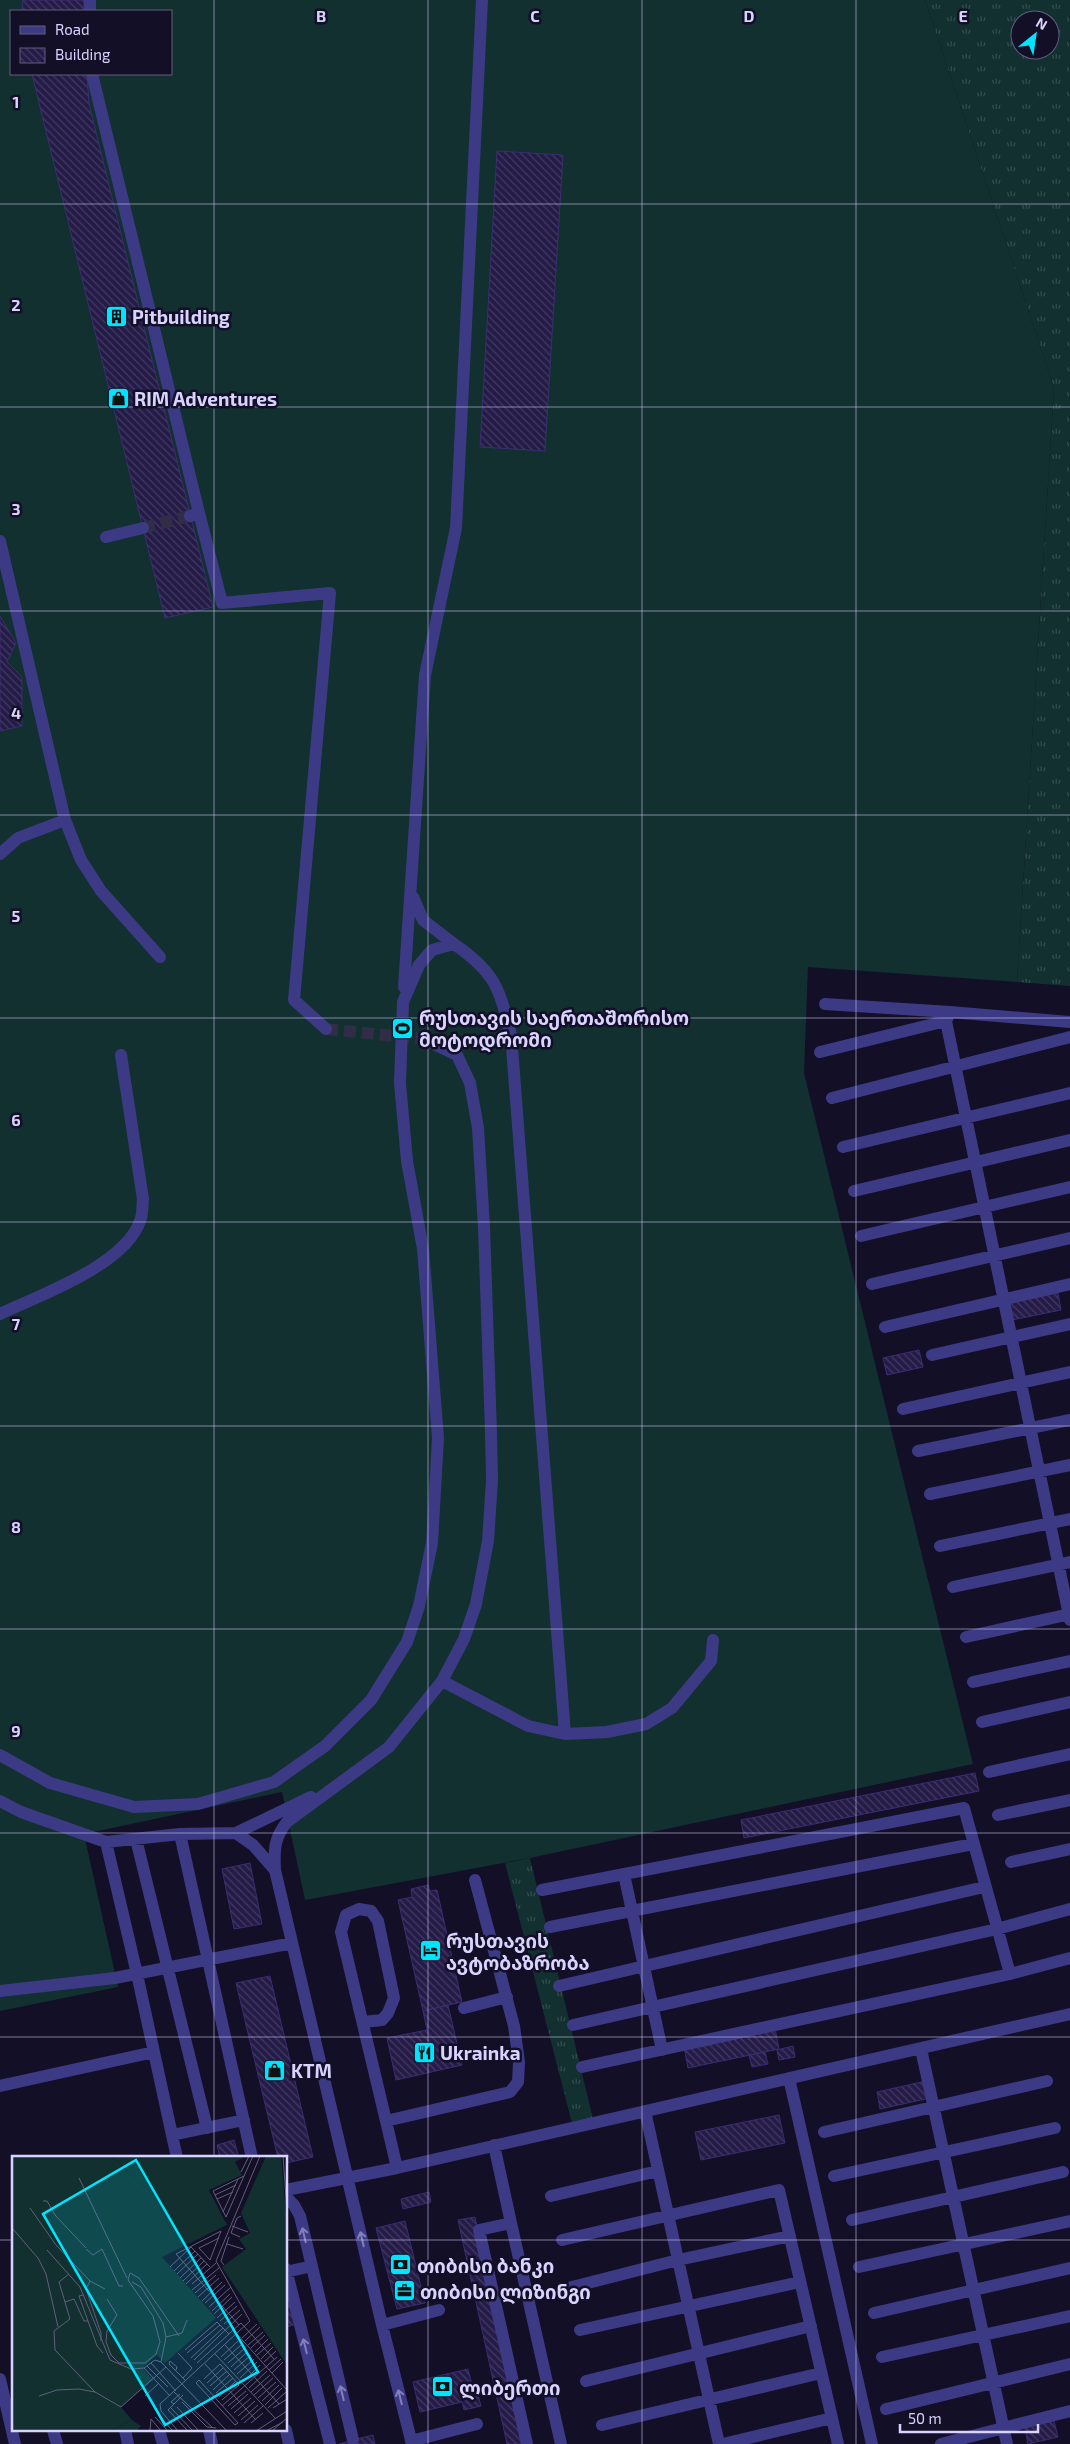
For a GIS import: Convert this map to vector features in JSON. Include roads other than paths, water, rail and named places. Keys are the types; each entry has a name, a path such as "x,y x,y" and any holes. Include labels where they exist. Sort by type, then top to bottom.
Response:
{"street":[{"path":"0,1755 50,1783 134,1807 198,1804 274,1782 325,1746 371,1700 406,1642 419,1606 432,1543 438,1438 423,1249 407,1161 400,1083 403,1002 412,893 425,675 456,528 482,0"},
{"path":"92,75 195,514 222,603 330,592 294,1000 326,1029"},
{"path":"106,537 143,528"},
{"path":"0,541 65,820 81,860 101,891 160,957"},
{"path":"0,854 18,838 65,820"},
{"path":"412,893 423,920 478,960 499,989 511,1034 565,1734"},
{"path":"403,1002 419,965 432,950 454,944"},
{"path":"825,1004 948,1016 1070,1022"},
{"path":"820,1052 948,1016"},
{"path":"948,1016 955,1066 1010,1336 1050,1524 1064,1563 1070,1616 966,1637"},
{"path":"832,1098 1070,1036"},
{"path":"424,1039 456,1055 470,1083 478,1128 492,1432 492,1480 488,1541 476,1604 464,1639 442,1681 389,1746 287,1822 278,1833 274,1847 275,1870 382,2326 412,2442 477,2424"},
{"path":"0,1314 102,1265 128,1242 140,1221 143,1198 121,1055"},
{"path":"843,1147 1070,1093"},
{"path":"854,1191 1070,1140"},
{"path":"861,1236 1070,1187"},
{"path":"872,1284 1070,1238"},
{"path":"885,1327 1070,1284"},
{"path":"932,1355 1070,1324"},
{"path":"903,1409 1070,1372"},
{"path":"918,1451 1070,1420"},
{"path":"930,1494 1070,1465"},
{"path":"940,1546 1070,1519"},
{"path":"953,1587 1064,1563"},
{"path":"442,1681 528,1726 565,1734 607,1732 646,1724 672,1708 711,1662 713,1640"},
{"path":"973,1682 1070,1661"},
{"path":"982,1722 1070,1702"},
{"path":"989,1772 1070,1754"},
{"path":"0,1801 21,1812 106,1842 180,1834 236,1833 303,1799 324,1794"},
{"path":"998,1815 1070,1800"},
{"path":"542,1890 964,1808 984,1887 1010,1974"},
{"path":"236,1833 253,1845 275,1870"},
{"path":"180,1834 252,2156"},
{"path":"136,1839 207,2128"},
{"path":"106,1842 177,2156"},
{"path":"550,1927 973,1844"},
{"path":"1011,1862 1070,1849"},
{"path":"624,1874 662,2050"},
{"path":"386,2121 510,2092 518,2082 519,2062 507,1998 475,1880"},
{"path":"559,1986 984,1887"},
{"path":"574,2026 997,1929 1070,1908"},
{"path":"363,2022 382,2020 388,2013 394,1998 378,1921 371,1911 359,1909 346,1915 341,1932 397,2168"},
{"path":"0,1991 115,1978 292,1943"},
{"path":"582,2067 1010,1974 1070,1958"},
{"path":"464,2008 507,1998"},
{"path":"288,2190 397,2168 1070,2014"},
{"path":"921,2049 1007,2444"},
{"path":"0,2086 154,2052"},
{"path":"790,2078 872,2444"},
{"path":"824,2132 1048,2081"},
{"path":"645,2111 721,2444 832,2418"},
{"path":"172,2135 244,2120"},
{"path":"834,2176 1055,2128"},
{"path":"494,2145 561,2444"},
{"path":"551,2196 658,2171"},
{"path":"852,2220 1063,2172"},
{"path":"562,2240 779,2190 838,2444"},
{"path":"288,2199 300,2216 353,2440"},
{"path":"859,2267 1070,2221"},
{"path":"511,2223 479,2230 527,2444"},
{"path":"568,2288 678,2260 790,2236"},
{"path":"288,2271 312,2266"},
{"path":"874,2312 1070,2268"},
{"path":"288,2279 330,2444"},
{"path":"580,2330 800,2282"},
{"path":"382,2326 439,2310"},
{"path":"882,2357 1070,2316"},
{"path":"586,2381 811,2326"},
{"path":"886,2409 1070,2364"},
{"path":"602,2425 821,2373"},
{"path":"0,2380 6,2397 12,2428"},
{"path":"940,2444 1070,2411"}],"tunnel":[{"path":"143,528 190,516"},
{"path":"326,1029 424,1039"}],"place":[{"name":"Pitbuilding","path":"116,316"},
{"name":"RIM Adventures","path":"118,398"},
{"name":"რუსთავის საერთაშორისო მოტოდრომი","path":"403,1028"},
{"name":"რუსთავის ავტობაზრობა","path":"430,1951"},
{"name":"Ukrainka","path":"424,2052"},
{"name":"KTM","path":"275,2070"},
{"name":"თიბისი ბანკი","path":"401,2265"},
{"name":"თიბისი ლიზინგი","path":"404,2291"},
{"name":"ლიბერთი","path":"443,2387"}]}
